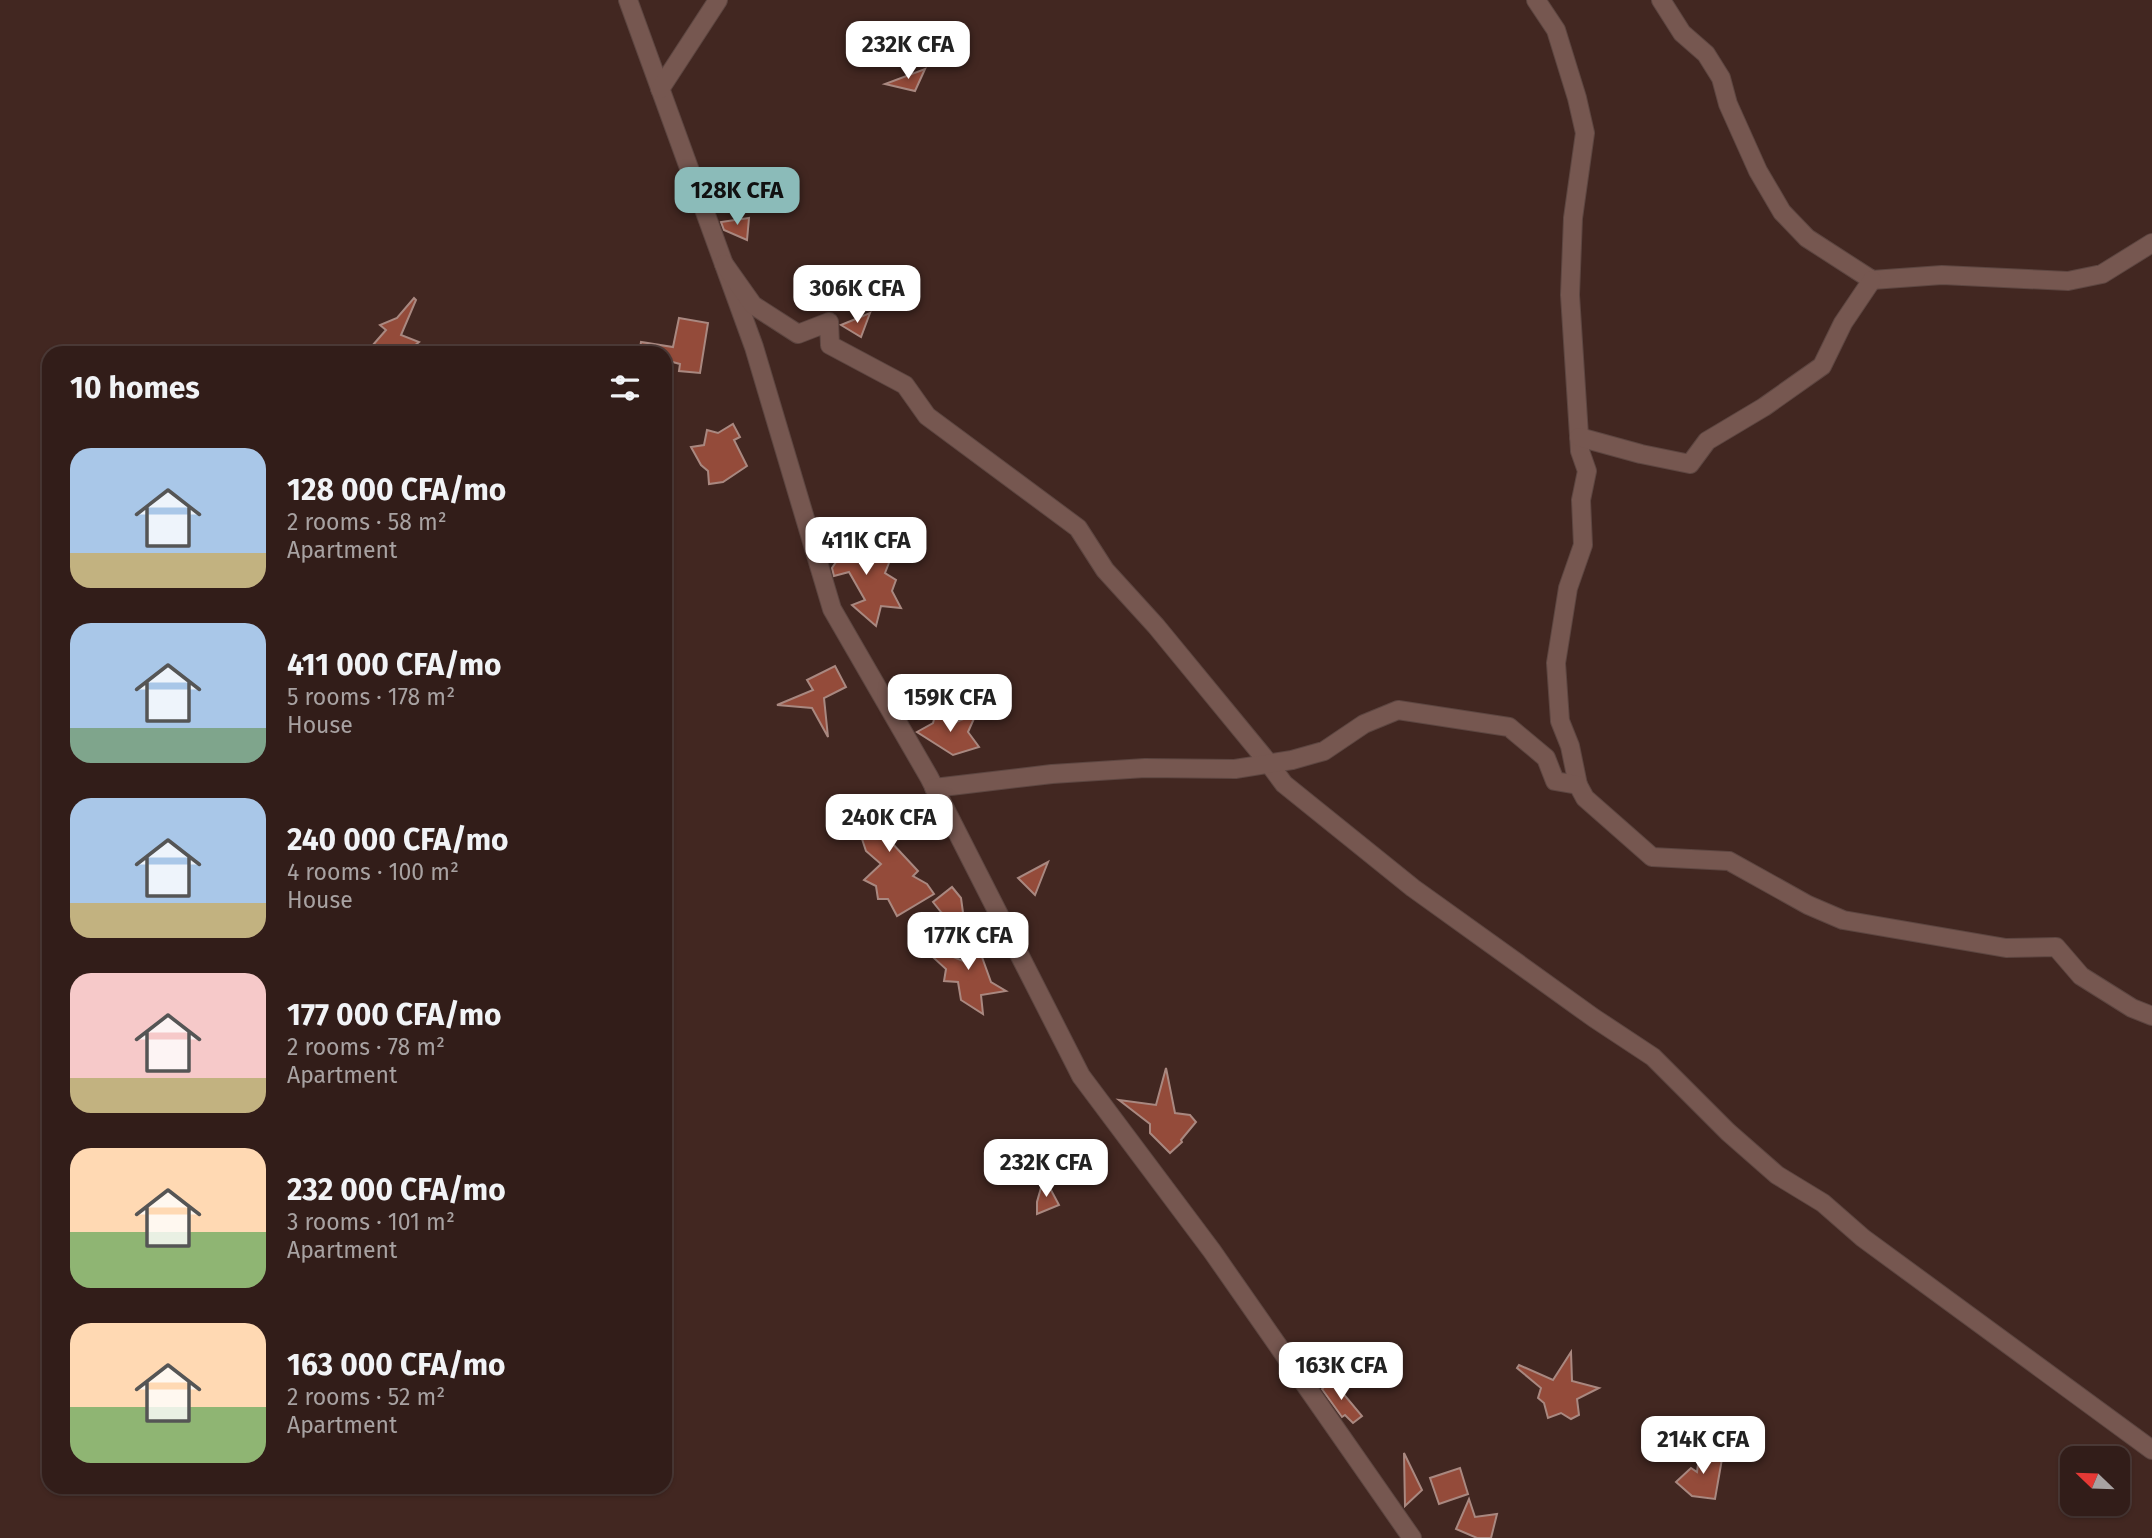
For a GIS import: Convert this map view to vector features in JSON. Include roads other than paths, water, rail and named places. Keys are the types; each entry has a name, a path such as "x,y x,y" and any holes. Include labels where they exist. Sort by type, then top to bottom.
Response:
{"street":[{"path":"628,0 754,347 832,610 934,788 1081,1076 1212,1251 1412,1538"},
{"path":"660,89 718,0"},
{"path":"1536,0 1556,30 1585,133 1573,218 1570,295 1580,451 1587,471 1581,500 1583,545 1568,588 1556,663 1560,721 1570,746 1578,785 1585,798 1652,857 1728,861 1808,905 1843,920 2006,948 2056,947 2081,976 2132,1009 2152,1016"},
{"path":"1661,0 1682,33 1706,54 1721,78 1728,104 1758,171 1782,212 1807,238 1872,280 1942,275 2067,281 2102,274 2152,243"},
{"path":"724,264 753,305 798,334 829,322 830,345 905,385 927,416 1078,528 1105,570 1156,626 1284,785 1413,888 1653,1057 1728,1132 1777,1175 1823,1203 1863,1238 2152,1450"},
{"path":"1579,437 1690,464 1707,441 1764,407 1822,366 1843,323 1872,280"},
{"path":"934,788 1052,774 1145,768 1235,769 1292,761 1324,751 1364,724 1398,710 1509,727 1546,758 1555,781 1578,785"}]}
